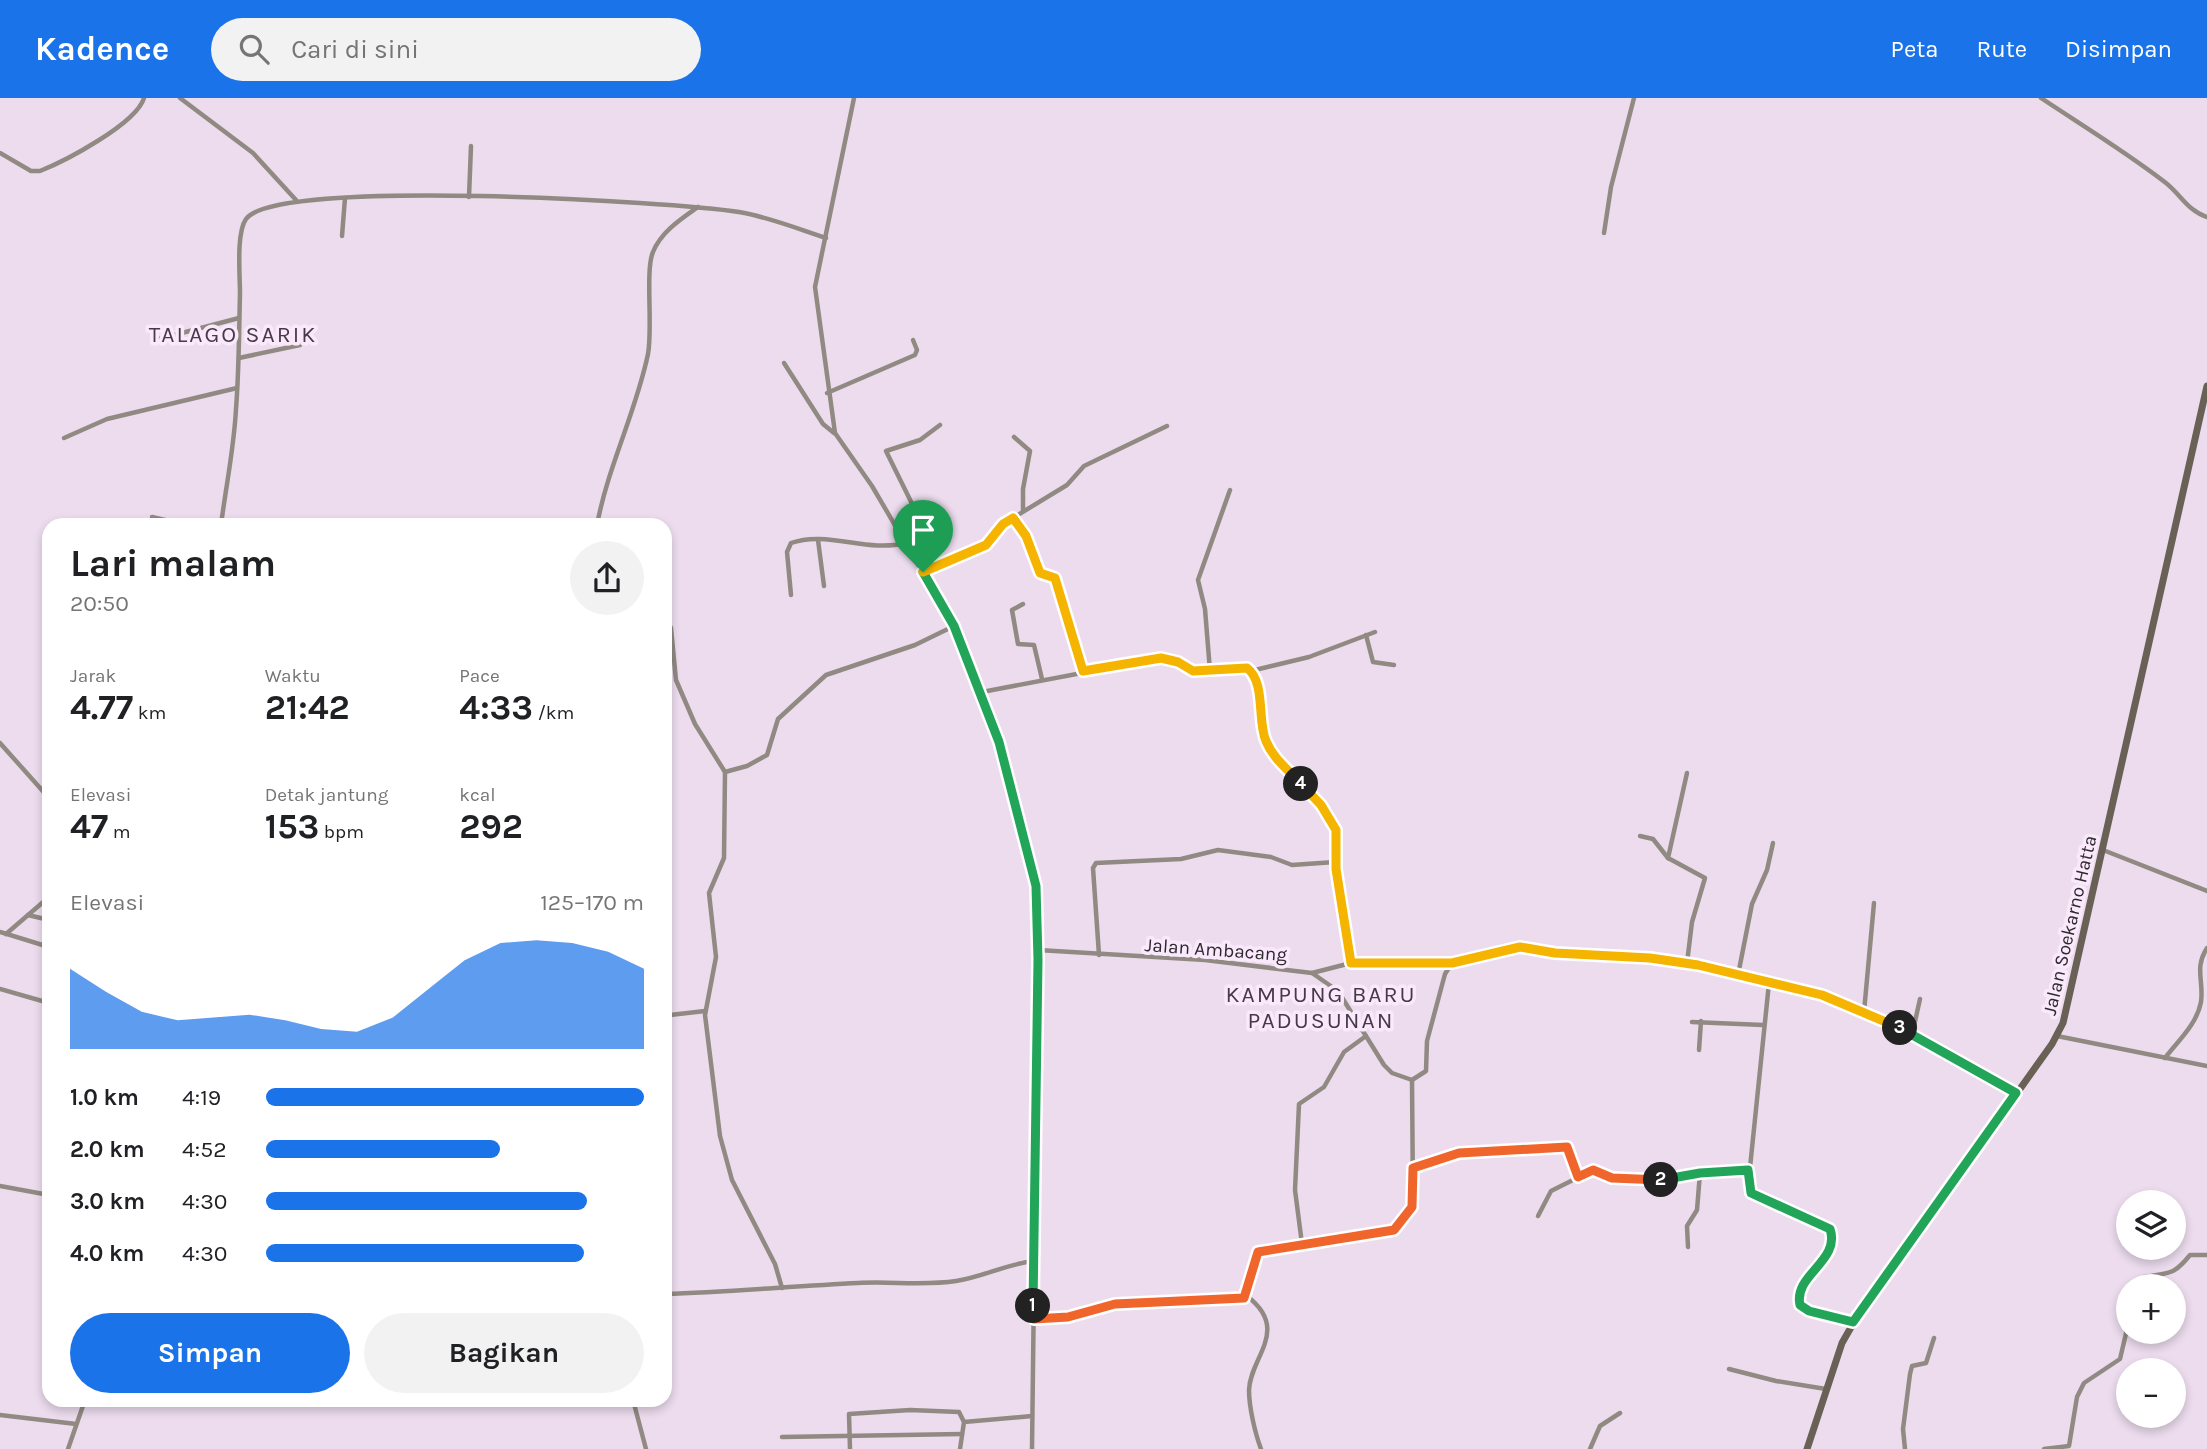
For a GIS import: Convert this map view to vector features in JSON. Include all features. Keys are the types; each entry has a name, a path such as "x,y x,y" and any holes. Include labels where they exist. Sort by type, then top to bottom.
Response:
{"street":[{"path":"0,153 32,171 40,171 117,127 141,106 144,98"},
{"path":"180,98 253,153 296,200"},
{"path":"835,433 815,305 816,281 854,98"},
{"path":"1604,233 1611,187 1634,98"},
{"path":"2041,98 2117,147 2166,183 2194,212 2207,217"},
{"path":"469,197 471,146"},
{"path":"222,518 237,388 240,252 244,221 267,208 296,200 469,197 699,207 754,215 826,238"},
{"path":"342,236 345,198"},
{"path":"598,518 602,498 648,355 652,313 651,257 658,243 671,228 699,207"},
{"path":"159,339 239,317"},
{"path":"827,393 915,355 917,351 913,340"},
{"path":"238,358 300,345"},
{"path":"784,363 822,424 835,433 872,486 954,626 982,692 1002,750 1036,886 1038,950 1032,1449"},
{"name":"Jalan Soekarno Hatta","path":"1807,1449 1842,1343 1853,1322 2057,1036 2073,990 2207,386"},
{"path":"64,438 107,419 237,388"},
{"path":"939,565 924,541 922,524 886,451 920,440 940,425"},
{"path":"923,572 988,543 1003,524 1067,485 1084,466 1167,426"},
{"path":"1014,437 1030,452 1023,489 1023,511"},
{"path":"1210,671 1205,609 1198,580 1230,490"},
{"path":"152,517 156,518"},
{"path":"1013,518 1026,536 1040,573 1055,578 1083,671"},
{"path":"791,595 787,545 797,541 818,540 874,547 905,543"},
{"path":"818,540 824,586"},
{"path":"1023,604 1012,610 1018,644 1034,645 1042,679"},
{"path":"725,772 747,766 766,755 778,719 831,671 904,649 954,626"},
{"path":"982,692 1161,658 1178,662 1193,671 1229,668 1251,671 1309,657 1375,632"},
{"path":"1366,635 1373,662 1394,665"},
{"path":"672,638 676,680 695,724 725,772 724,858 709,892 716,957 705,1012 725,1160 741,1200 778,1271 782,1288"},
{"path":"1251,671 1264,738 1274,756 1334,823 1335,862 1351,963"},
{"path":"0,743 42,790"},
{"path":"1668,859 1687,773"},
{"path":"1640,836 1653,839 1668,859 1704,878 1692,922 1687,963"},
{"path":"1738,975 1754,900 1767,870 1773,843"},
{"path":"1099,955 1093,868 1096,863 1181,859 1218,850 1271,857 1292,865 1335,862"},
{"path":"2103,850 2207,891"},
{"path":"3,933 42,903"},
{"path":"1864,1012 1874,903"},
{"path":"27,915 42,918"},
{"path":"3,933 42,945"},
{"path":"1312,973 1351,963 1452,963 1520,947 1687,963 1822,995 1912,1035 2016,1093"},
{"path":"2165,1058 2198,1014 2201,996 2198,967 2207,948"},
{"name":"Jalan Ambacang","path":"1038,950 1205,960 1295,968 1312,973 1338,991 1388,1069 1412,1080"},
{"path":"1261,1449 1249,1390 1267,1338 1261,1314 1247,1296 1256,1254 1266,1249 1394,1230 1412,1207 1412,1080 1426,1071 1428,1035 1445,974 1452,963"},
{"path":"1769,983 1748,1170 1751,1193 1825,1226 1832,1232 1824,1260 1802,1284 1800,1305 1809,1311 1853,1322"},
{"path":"0,989 42,1001"},
{"path":"1912,1035 1920,999"},
{"path":"672,1015 705,1012"},
{"path":"1699,1050 1701,1021"},
{"path":"1692,1022 1763,1025"},
{"path":"1302,1244 1294,1190 1299,1104 1324,1087 1340,1057 1366,1036"},
{"path":"2057,1036 2207,1066"},
{"path":"1413,1168 1459,1153 1557,1146 1569,1149 1578,1177"},
{"path":"1538,1216 1551,1191 1593,1170 1616,1179 1662,1180 1700,1173 1748,1170"},
{"path":"1688,1247 1687,1226 1697,1210 1700,1173"},
{"path":"0,1186 42,1194"},
{"path":"2167,1274 2183,1266 2190,1255 2207,1255"},
{"path":"672,1294 954,1281 1013,1264 1034,1261"},
{"path":"1034,1319 1068,1317 1115,1304 1247,1296"},
{"path":"1905,1449 1903,1429 1912,1366 1926,1363 1934,1338"},
{"path":"2044,1449 2069,1446 2080,1389 2090,1376 2120,1359 2124,1344"},
{"path":"1729,1369 1776,1381 1827,1389"},
{"path":"68,1449 82,1407"},
{"path":"636,1407 646,1449"},
{"path":"850,1449 849,1414 910,1410 960,1412 964,1422 960,1449"},
{"path":"1590,1449 1600,1426 1620,1413"},
{"path":"0,1415 76,1424"},
{"path":"964,1422 1032,1416"},
{"path":"782,1437 962,1434"}],"district":[{"name":"TALAGO SARIK","path":"233,334"},
{"name":"KAMPUNG BARU PADUSUNAN","path":"1321,1007"}],"route":[{"path":"1013,518 1026,536 1040,573 1055,578 1083,671 1161,658 1178,662 1193,671 1247,668 1251,671 1255,679 1262,732 1268,747 1334,823 1336,869 1351,963 1387,960 1452,963 1520,947 1555,953 1593,953 1698,965 1822,995 1844,1003 1900,1028 2016,1093 1853,1322 1809,1311 1800,1305 1798,1300 1802,1284 1824,1260 1832,1232 1825,1226 1751,1193 1748,1188 1748,1170 1700,1173 1662,1180 1612,1178 1595,1170 1578,1177 1569,1149 1557,1146 1459,1153 1413,1168 1412,1207 1398,1227 1389,1232 1353,1235 1258,1252 1247,1296 1244,1298 1115,1304 1068,1317 1034,1319 1038,960 1036,886 1023,828 982,692 954,626 923,572 986,545 1003,524 1013,518"}]}
